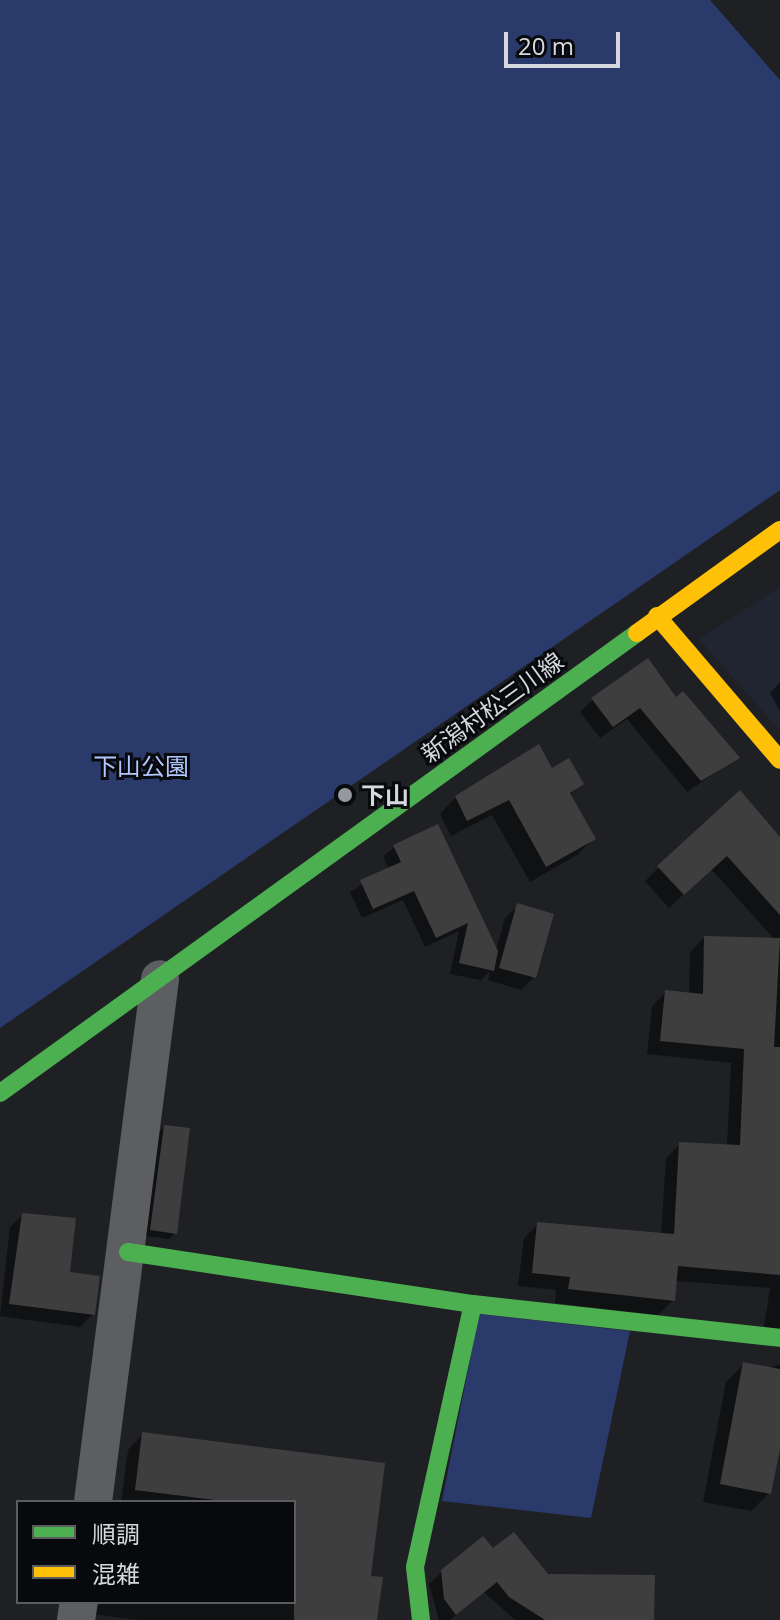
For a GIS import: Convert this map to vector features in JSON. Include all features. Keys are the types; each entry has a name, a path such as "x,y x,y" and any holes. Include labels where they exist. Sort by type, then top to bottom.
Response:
{"street":[{"name":"新潟村松三川線","path":"0,1093 780,530"},
{"path":"657,616 780,760"},
{"path":"93,1500 128,1252 160,979"},
{"path":"128,1252 473,1304 780,1338"},
{"path":"421,1620 415,1567 473,1304"}],"shaded area":[{"path":"780,587 780,731 699,639"}],"green space":[{"name":"下山公園","path":"0,0 710,0 780,80 780,490 0,1028"},
{"path":"479,1314 630,1331 591,1518 442,1501"}],"building":[{"path":"648,658 676,697 683,691 740,758 701,781 640,708 613,727 591,698"},
{"path":"539,744 552,768 569,758 584,784 570,793 596,839 546,867 509,800 467,821 455,796"},
{"path":"740,790 780,837 780,915 727,856 684,895 657,866"},
{"path":"438,824 498,951 494,971 459,963 468,923 436,938 414,891 373,909 360,880 401,862 393,845"},
{"path":"517,903 554,914 536,978 499,968"},
{"path":"704,936 780,938 774,1047 780,1047 780,1275 678,1266 675,1301 568,1289 570,1277 532,1273 537,1222 674,1234 679,1142 740,1145 744,1049 660,1041 665,990 703,994"},
{"path":"164,1125 190,1128 177,1234 150,1230"},
{"path":"22,1213 76,1218 70,1272 100,1276 95,1315 9,1304"},
{"path":"743,1362 780,1369 780,1449 771,1494 720,1484"},
{"path":"142,1432 385,1463 371,1576 383,1577 377,1620 294,1620 296,1500 215,1500 135,1490"},
{"path":"514,1532 548,1574 655,1575 654,1620 545,1620 509,1597 497,1582 456,1615 444,1599 441,1570 483,1536 493,1548"}],"traffic: fast":[{"path":"0,1093 637,633"},
{"path":"128,1252 473,1304 780,1338"},
{"path":"421,1620 415,1567 473,1304"}],"traffic: slow":[{"path":"637,633 780,530"},
{"path":"657,616 780,760"}],"place":[{"name":"下山","path":"345,795"}]}
